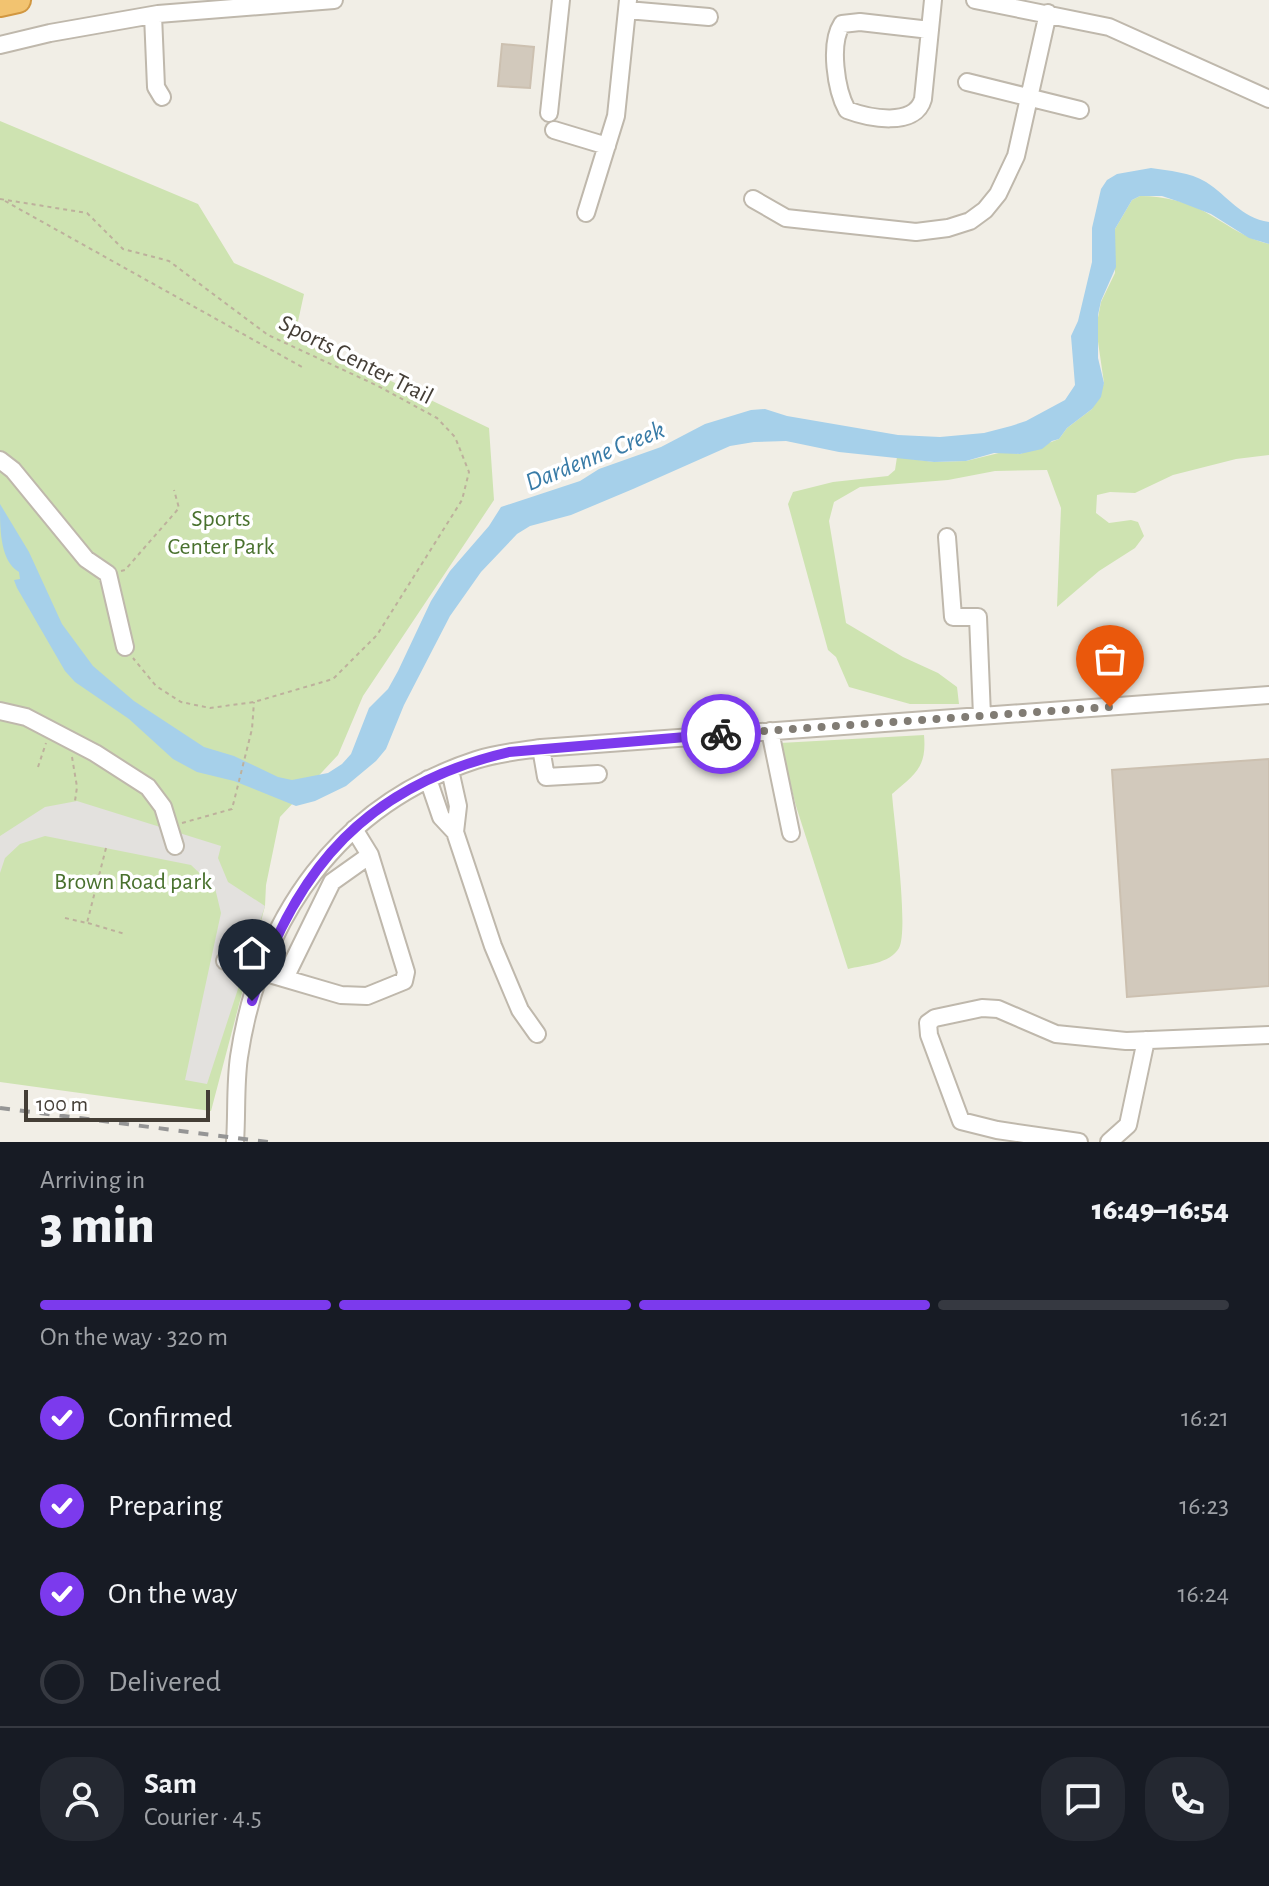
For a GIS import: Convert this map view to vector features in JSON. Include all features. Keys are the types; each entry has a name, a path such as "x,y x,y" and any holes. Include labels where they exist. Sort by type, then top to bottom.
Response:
{"highway":[{"path":"0,4 18,0"}],"street":[{"path":"0,45 153,15 334,0"},
{"path":"561,0 551,122 607,146"},
{"path":"930,30 860,22 842,24 837,36 836,75 847,110 874,116 900,117 910,115 921,107 930,30 933,0"},
{"path":"975,0 1048,13 1118,31 1269,99"},
{"path":"586,213 616,116 627,5 709,17"},
{"path":"753,199 786,218 916,232 948,228 970,221 985,210 1008,176 1016,156 1048,13"},
{"path":"153,15 156,87 162,97"},
{"path":"967,82 1080,110"},
{"path":"0,460 13,470 86,559 108,574 125,647"},
{"path":"947,537 953,617 978,617 982,716"},
{"path":"235,1142 240,1055 262,971 294,901 328,854 354,829 400,794 428,779 478,759 541,748 1269,695"},
{"path":"0,711 26,717 95,753 148,787 163,807 175,846"},
{"path":"770,731 791,833"},
{"path":"541,748 546,777 598,774"},
{"path":"450,770 458,806 455,832"},
{"path":"428,779 441,817 455,832 493,946 520,1010 537,1034"},
{"path":"225,961 341,995 367,996 404,981 406,972 370,855 354,829"},
{"path":"285,978 332,882 370,855"},
{"path":"1079,1142 997,1130 961,1121 929,1035 928,1023 935,1018 982,1008 998,1009 1056,1034 1126,1041 1269,1035"},
{"path":"1109,1142 1128,1125 1146,1040"}],"path":[{"path":"0,199 302,367"},
{"name":"Sports Center Trail","path":"0,199 87,213 123,249 169,261 268,335 437,418 455,437 469,472 462,500 377,635 333,679 254,702 210,708 181,702 156,686 125,647"},
{"path":"108,574 125,570 179,508 174,490"},
{"path":"169,826 232,809 254,702"},
{"path":"38,767 50,731"},
{"path":"70,742 77,801"},
{"path":"87,923 106,848"},
{"path":"65,918 125,934"}],"green space":[{"name":"Sports Center Park","path":"0,121 198,204 234,263 304,294 295,335 489,428 494,500 363,696 338,755 280,817 266,885 265,906 211,1111 0,1082"},
{"path":"1140,196 1186,204 1246,236 1269,244 1269,455 1236,459 1173,475 1135,493 1097,495 1096,513 1109,523 1138,522 1144,536 1135,548 1099,571 1057,607 1061,508 1047,470 995,471 948,480 860,487 834,502 829,521 846,623 903,657 938,673 957,687 959,704 910,704 849,687 836,657 828,650 788,504 793,492 833,482 888,476 895,470 897,457 934,462 966,461 1003,452 1020,454 1059,439 1067,428 1092,409 1104,383 1096,328 1101,302 1115,273 1115,229 1132,200"},
{"path":"924,735 924,755 918,769 892,794 902,898 899,948 883,961 848,969 796,806 780,743"}],"shaded area":[{"path":"77,801 221,846 218,858 228,882 265,906 207,1084 185,1080 221,913 215,888 191,865 45,836 20,844 5,858 0,873 0,836 45,807"}],"water":[{"path":"1151,168 1200,179 1250,216 1269,222 1269,244 1249,238 1211,214 1162,196 1140,196 1132,200 1115,229 1116,267 1098,315 1098,358 1104,383 1101,397 1059,439 1042,449 1020,454 994,453 966,461 934,462 839,452 786,441 754,442 730,446 571,515 530,526 517,534 481,572 450,616 404,705 386,749 346,786 315,801 296,806 234,781 197,772 173,759 129,719 75,682 65,671 14,580 20,579 19,572 5,552 0,504 29,552 62,624 93,666 134,701 204,747 234,756 278,777 292,780 328,773 351,754 369,708 388,689 431,601 450,571 489,526 501,507 580,481 599,469 661,447 705,424 751,410 765,409 787,416 898,435 940,437 984,433 1011,426 1065,400 1075,385 1071,336 1078,321 1092,262 1092,228 1101,189 1107,180 1117,174"}],"building":[{"path":"502,44 534,47 530,88 498,86"},
{"path":"1269,759 1269,986 1127,997 1112,770"}],"railway":[{"path":"0,1108 268,1142"}],"way so far":[{"path":"721,734 1110,707"}],"route":[{"path":"252,1001 278,932 313,872 336,845 400,794 478,759 509,752 721,734"}],"water label":[{"name":"Dardenne Creek","path":"595,456"}],"park label":[{"name":"Brown Road park","path":"133,882"}]}
